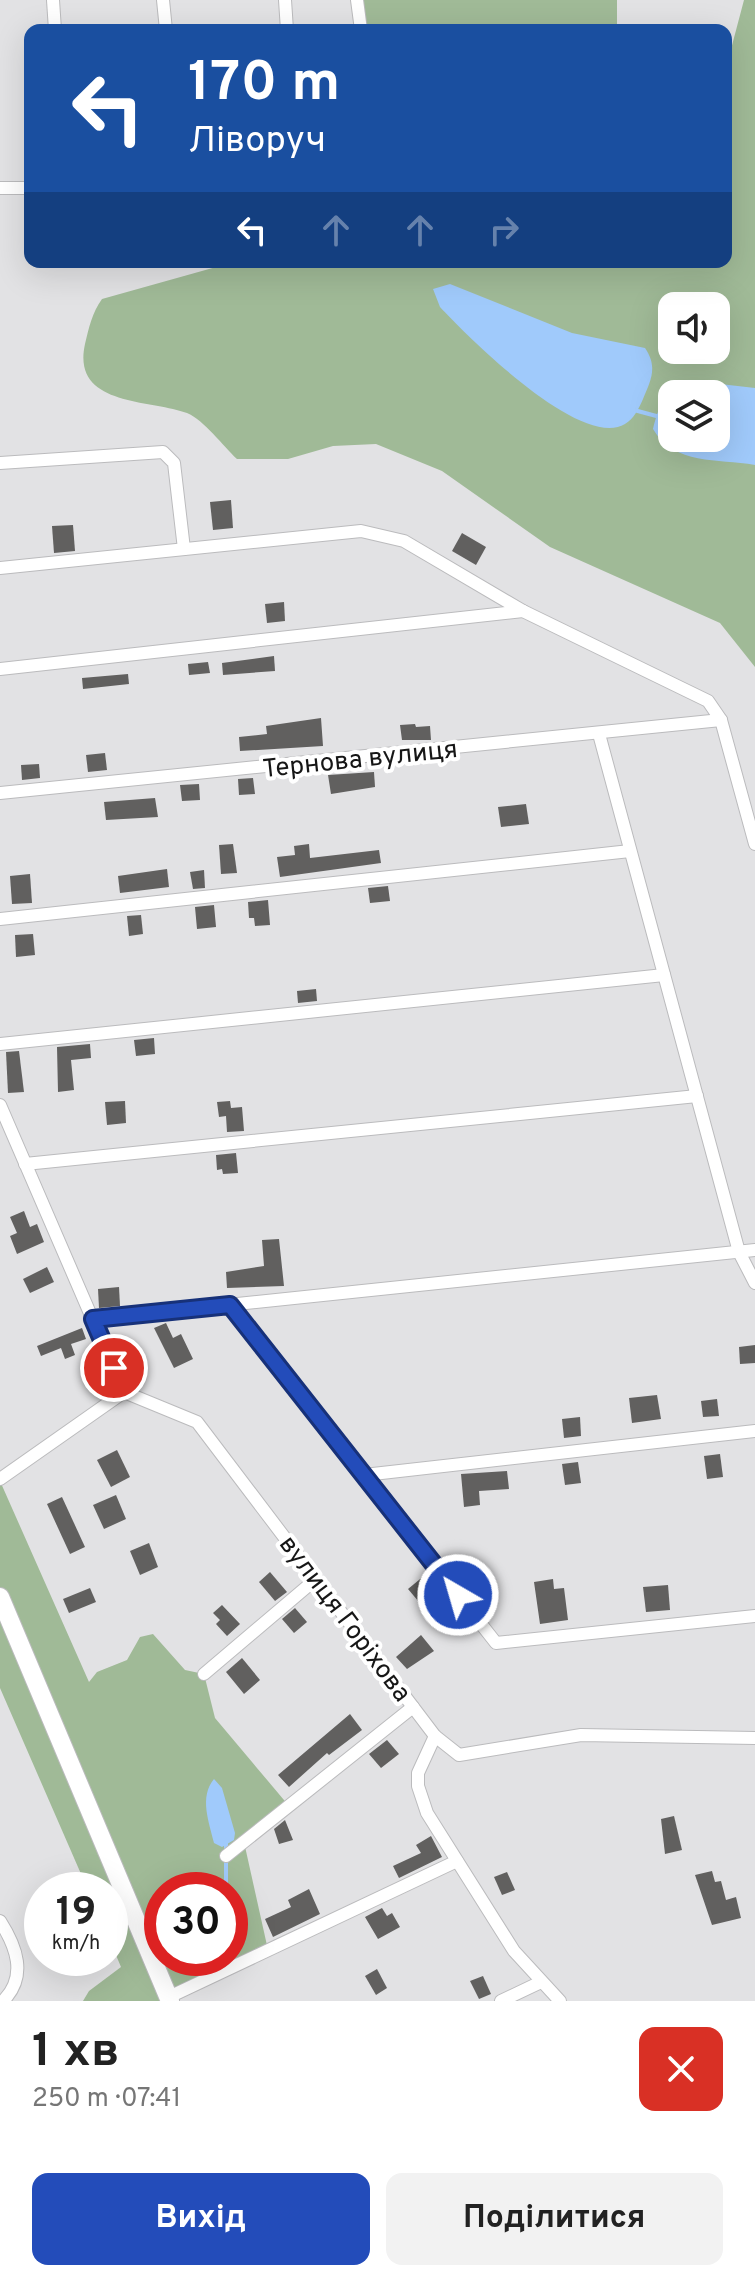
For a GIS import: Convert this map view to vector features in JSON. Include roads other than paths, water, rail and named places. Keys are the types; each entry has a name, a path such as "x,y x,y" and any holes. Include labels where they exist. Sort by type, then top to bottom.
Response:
{"street":[{"path":"53,0 55,24"},
{"path":"163,0 165,24"},
{"path":"285,0 287,24"},
{"path":"357,0 360,24"},
{"path":"0,188 24,188"},
{"path":"0,463 163,452 174,463 184,549"},
{"path":"0,568 377,532 404,541 523,611 708,701 721,720 755,844"},
{"path":"0,669 523,611"},
{"name":"Тернова вулиця","path":"0,793 721,720"},
{"path":"599,734 739,1252 755,1283"},
{"path":"0,919 630,851"},
{"path":"0,1044 664,975"},
{"path":"25,1164 697,1096"},
{"path":"0,1105 124,1392 0,1479"},
{"path":"93,1319 755,1250"},
{"path":"230,1305 496,1643 755,1616"},
{"name":"вулиця Горіхова","path":"124,1392 197,1422 435,1736 459,1755 581,1735 755,1738"},
{"path":"364,1475 755,1431"},
{"path":"204,1674 316,1579"},
{"path":"0,1597 170,1999 457,1861"},
{"path":"226,1856 413,1707"},
{"path":"435,1736 420,1764 418,1786 427,1813 514,1951 560,2001"},
{"path":"0,1921 13,1941 18,1963 15,1984 3,2001"},
{"path":"501,2001 541,1982"}],"water":[{"path":"450,284 572,333 645,348 651,361 652,374 634,416 625,424 606,428 582,421 555,407 527,387 440,307 433,289"},
{"path":"730,385 755,388 755,465 679,452 730,452"},
{"path":"658,412 658,436 653,429"},
{"path":"214,1779 222,1788 235,1833 234,1840 222,1847 214,1843 206,1810 209,1786"}],"waterway":[{"path":"634,410 658,416"},
{"path":"226,1841 226,1872"}]}
